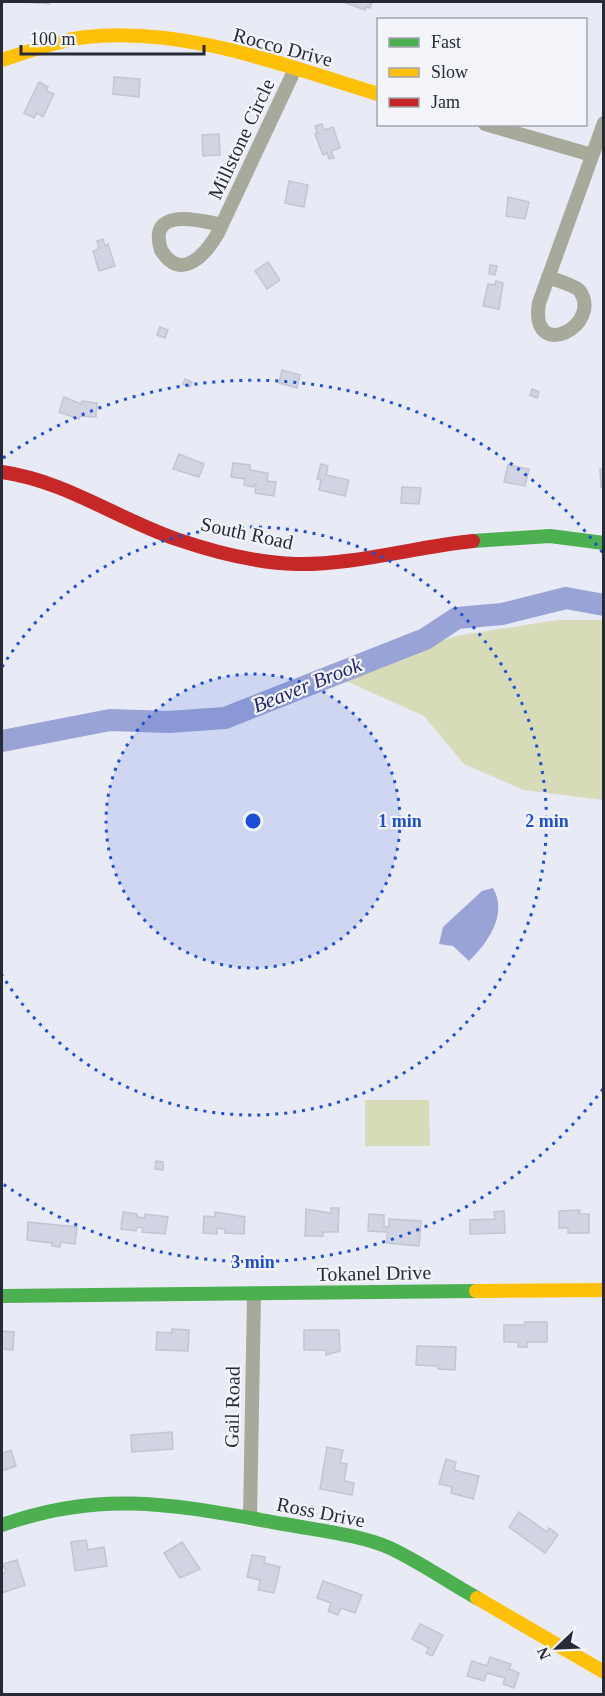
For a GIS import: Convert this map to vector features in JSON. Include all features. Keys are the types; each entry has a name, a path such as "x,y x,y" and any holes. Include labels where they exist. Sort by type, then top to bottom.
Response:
{"street":[{"name":"Rocco Drive","path":"2,60 67,40 130,37 179,41 295,69 377,94"},
{"name":"Millstone Circle","path":"222,225 185,217 175,218 166,224 161,232 161,250 175,263 194,262 209,247 222,225 295,69"},
{"path":"548,277 574,288 586,299 588,316 583,326 575,333 559,336 549,332 542,324 538,309 548,277 603,123"},
{"path":"492,126 592,155"},
{"name":"South Road","path":"2,472 47,482 170,536 242,556 281,563 339,562 509,537 566,537 603,543"},
{"name":"Tokanel Drive","path":"2,1296 603,1290"},
{"name":"Gail Road","path":"250,1518 254,1295"},
{"name":"Ross Drive","path":"2,1526 48,1510 104,1500 167,1504 350,1536 389,1547 603,1672"}],"green space":[{"path":"558,620 603,620 603,800 524,790 464,764 424,716 346,681 408,650 461,635"},
{"path":"365,1100 429,1100 430,1146 365,1146"}],"water":[{"path":"493,888 497,898 497,918 489,937 476,954 469,961 453,946 439,944 443,927 482,891"}],"building":[{"path":"24,2 49,2 49,4"},
{"path":"343,2 372,2 370,8 366,7 365,10"},
{"path":"114,77 140,79 139,97 113,94"},
{"path":"39,82 48,87 46,91 54,94 43,117 37,113 34,118 24,113"},
{"path":"322,124 324,130 333,127 340,148 331,151 334,158 329,159 327,153 323,155 315,134 317,133 315,126"},
{"path":"219,134 220,155 203,156 202,135"},
{"path":"289,181 308,185 304,207 285,203"},
{"path":"508,197 529,202 525,219 506,216"},
{"path":"103,239 105,246 108,244 115,266 99,271 93,251 99,249 97,241"},
{"path":"268,262 280,280 267,289 255,271"},
{"path":"490,265 497,266 495,275 489,274"},
{"path":"496,281 503,283 499,309 483,306 488,284 495,285"},
{"path":"160,327 168,330 165,338 157,335"},
{"path":"282,370 300,375 297,388 279,383"},
{"path":"185,379 192,382 190,387 183,384"},
{"path":"532,389 539,392 537,398 530,395"},
{"path":"64,397 81,404 82,401 97,403 96,417 80,416 79,419 59,412"},
{"path":"179,454 204,464 199,477 173,469"},
{"path":"233,463 250,465 250,470 268,473 267,481 276,482 274,496 255,493 256,484 253,487 244,485 245,479 231,477"},
{"path":"321,464 328,466 326,475 349,480 345,496 319,490 321,480 317,479"},
{"path":"508,465 529,469 525,486 504,482"},
{"path":"600,469 604,469 604,487 601,487"},
{"path":"402,487 421,488 419,504 401,503"},
{"path":"156,1161 163,1162 163,1170 155,1169"},
{"path":"331,1208 339,1208 338,1232 323,1232 323,1236 305,1236 306,1209 331,1213"},
{"path":"580,1210 579,1214 589,1214 589,1233 568,1233 568,1228 559,1228 559,1211"},
{"path":"504,1211 505,1233 470,1234 470,1220 495,1219 494,1212"},
{"path":"123,1212 145,1218 145,1214 168,1217 165,1234 142,1232 143,1228 137,1227 136,1231 121,1229"},
{"path":"215,1212 245,1217 244,1234 225,1233 225,1229 217,1228 217,1234 203,1233 204,1216 215,1217"},
{"path":"369,1214 384,1215 384,1227 389,1227 389,1219 421,1221 419,1246 387,1243 387,1232 368,1231"},
{"path":"28,1222 77,1227 75,1244 61,1242 60,1247 52,1246 52,1243 27,1240"},
{"path":"525,1322 547,1322 547,1342 527,1342 527,1347 518,1347 518,1342 504,1342 504,1325 525,1325"},
{"path":"172,1329 189,1330 188,1351 156,1350 157,1332 172,1333"},
{"path":"304,1330 339,1330 340,1351 326,1355 326,1350 304,1350"},
{"path":"2,1331 14,1332 13,1350 2,1349"},
{"path":"417,1346 456,1347 455,1370 438,1369 438,1366 416,1365"},
{"path":"172,1432 173,1449 132,1452 131,1435"},
{"path":"327,1447 343,1450 340,1463 347,1464 344,1481 354,1483 352,1495 320,1489"},
{"path":"11,1450 16,1466 2,1471 2,1453"},
{"path":"446,1459 456,1462 454,1470 479,1476 473,1499 451,1493 452,1487 439,1484"},
{"path":"519,1512 547,1532 549,1528 558,1535 545,1553 509,1527"},
{"path":"86,1540 88,1550 104,1547 107,1566 75,1571 71,1542"},
{"path":"182,1542 200,1569 180,1578 164,1553"},
{"path":"252,1555 265,1557 264,1563 280,1567 274,1593 258,1590 260,1580 247,1577"},
{"path":"17,1560 25,1585 2,1593 2,1574 6,1572 3,1564"},
{"path":"323,1581 362,1595 355,1613 341,1608 338,1615 328,1611 331,1603 317,1598"},
{"path":"420,1624 443,1635 432,1656 426,1653 429,1648 412,1639"},
{"path":"490,1657 511,1664 509,1669 519,1673 514,1688 503,1684 505,1678 487,1673 484,1681 467,1676 472,1661 487,1666"}],"waterway":[{"name":"Beaver Brook","path":"2,741 110,720 169,722 225,718 425,639 457,618 502,614 566,598 604,605"}],"traffic: fast":[{"path":"473,541 550,536 604,543"},
{"path":"2,1296 476,1291"},
{"path":"2,1525 39,1514 75,1507 109,1504 143,1504 211,1511 338,1533 379,1543 412,1559 477,1598"}],"traffic: slow":[{"path":"2,60 86,37 123,35 160,37 234,51 377,94"},
{"path":"476,1291 604,1290"},
{"path":"477,1598 604,1672"}],"traffic: jam":[{"path":"2,472 47,483 176,539 266,562 296,564 340,562 473,541"}]}
